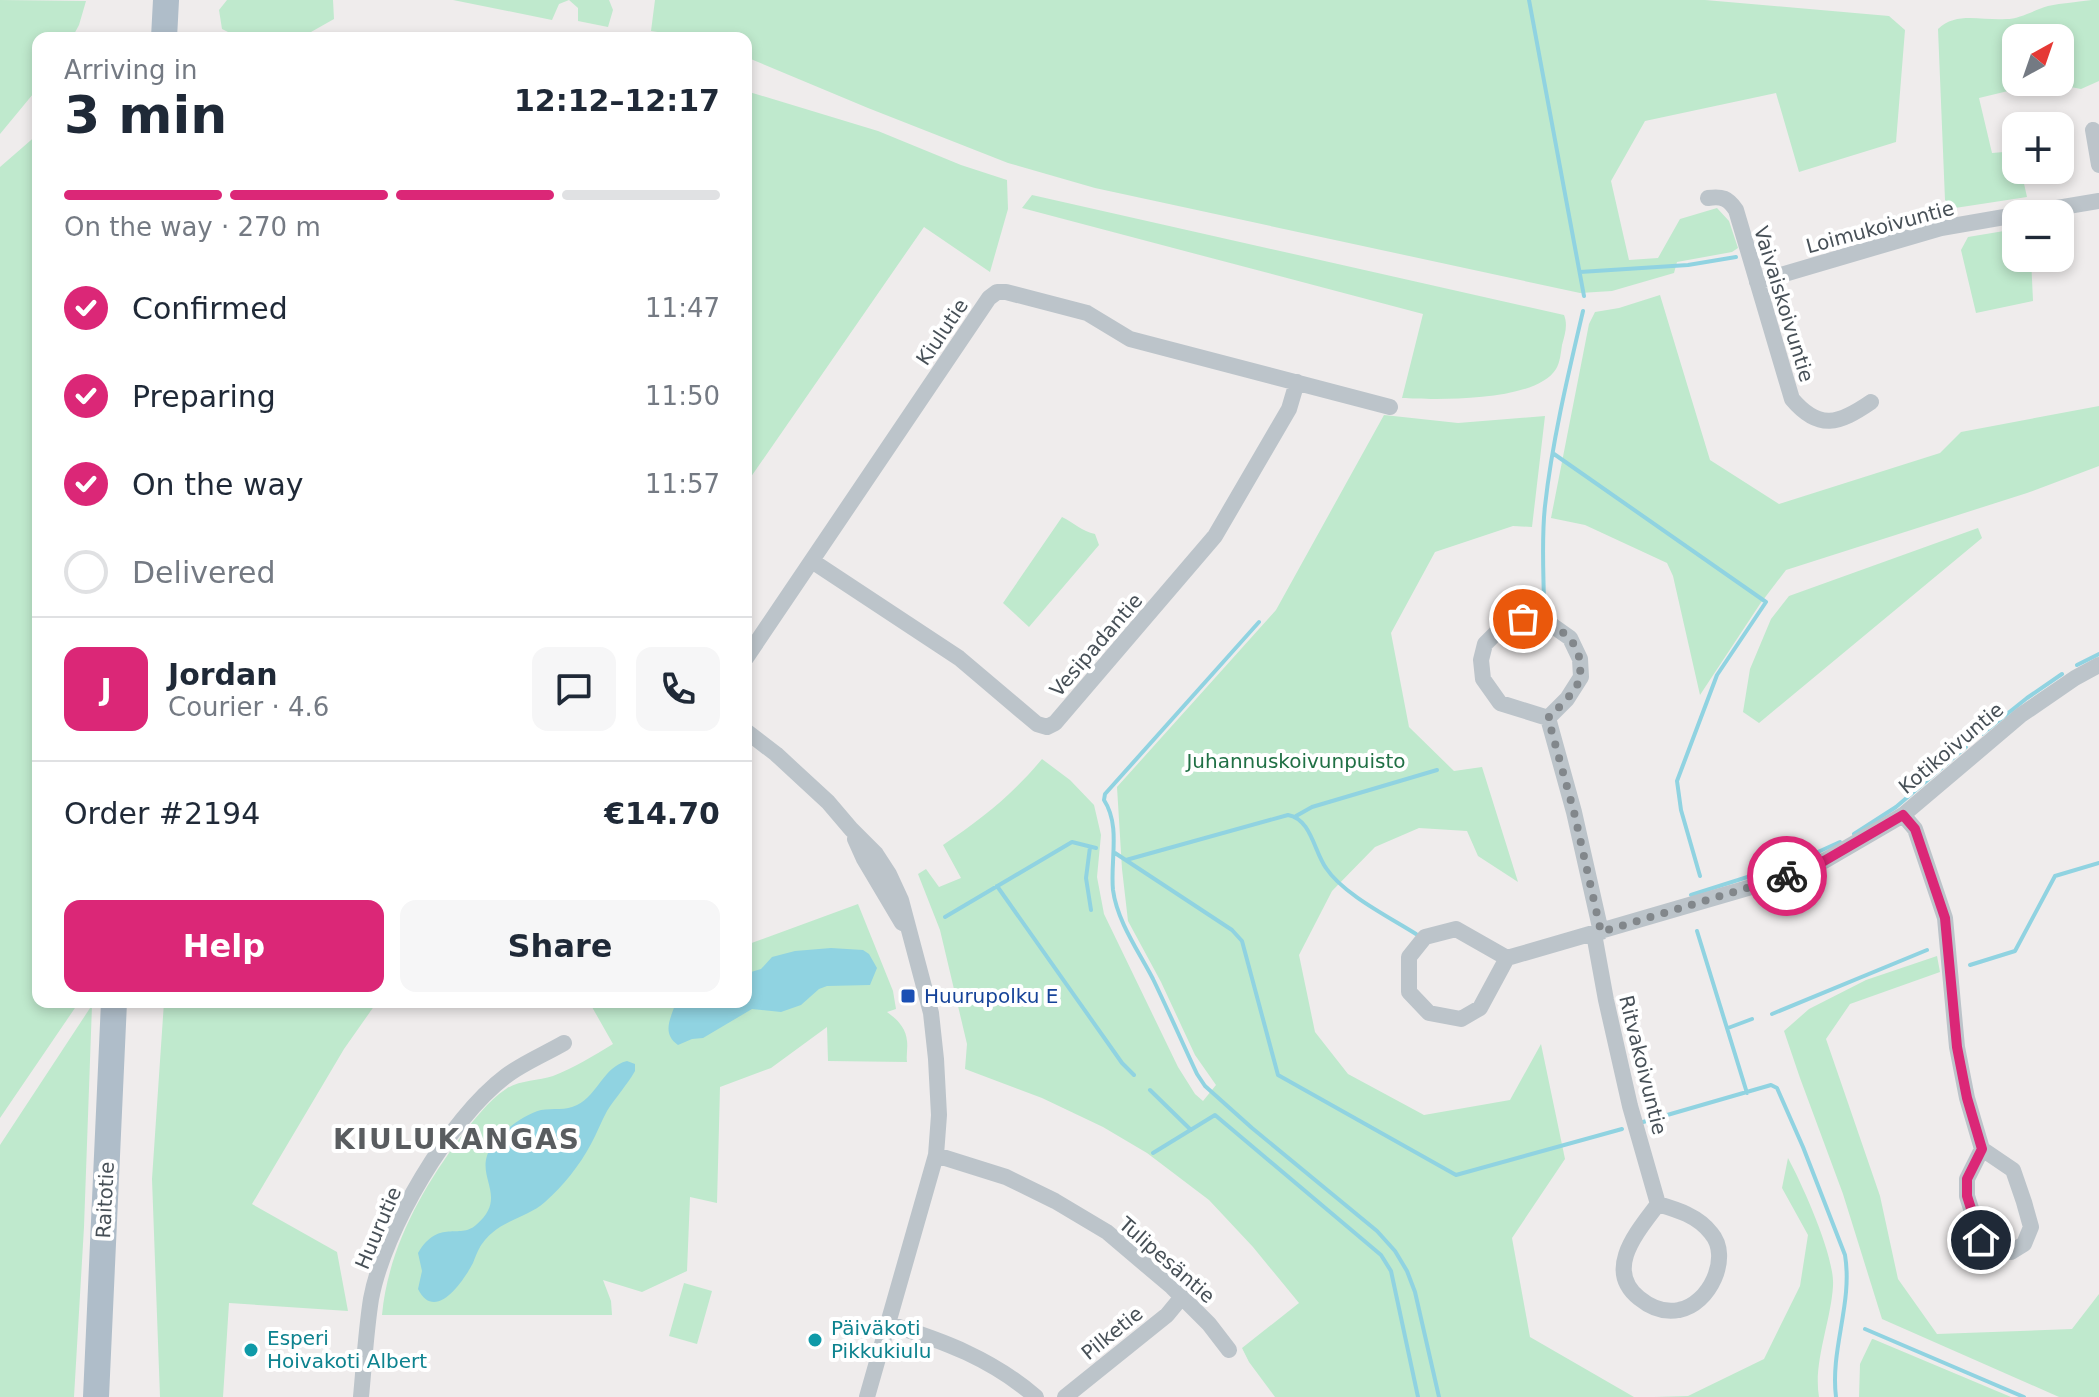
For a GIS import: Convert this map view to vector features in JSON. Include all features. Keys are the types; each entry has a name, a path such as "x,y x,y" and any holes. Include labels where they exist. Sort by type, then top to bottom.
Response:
{"main road":[{"path":"164,32 166,0"},
{"name":"Raitotie","path":"96,1397 114,1008"}],"street":[{"path":"2093,130 2099,165"},
{"name":"Vaivaiskoivuntie","path":"1708,198 1720,196 1729,200 1736,210 1792,399 1815,420 1833,422 1854,414 1871,402"},
{"name":"Loimukoivuntie","path":"2074,205 2099,201"},
{"name":"Loimukoivuntie","path":"1757,282 1941,228 2002,217"},
{"name":"Kiulutie","path":"752,649 989,298 997,292 1087,313 1130,339 1390,407"},
{"name":"Vesipadantie","path":"812,561 959,658 1037,724 1047,727 1055,723 1215,536 1289,409 1297,382"},
{"path":"1539,619 1570,638 1580,659 1581,677 1567,699 1548,718 1500,703 1483,679 1481,660 1485,644 1506,623 1539,619"},
{"name":"Kotikoivuntie","path":"1507,958 1789,876 1824,861 1903,815 2021,715 2099,665"},
{"name":"Ritvakoivuntie","path":"1548,718 1574,812 1598,933 1606,1000 1630,1106 1658,1204"},
{"path":"752,736 806,779 876,854 889,874 901,900 931,1013 939,1115 936,1155 867,1397"},
{"path":"1903,815 1915,829 1945,918 1957,1047 1967,1098 1982,1149 2013,1170 2031,1227 2024,1244 2011,1252 1994,1251 1981,1240 1967,1196 1967,1179 1982,1149"},
{"path":"1456,929 1507,958 1480,1008 1461,1019 1429,1013 1409,992 1409,957 1425,937 1456,929"},
{"name":"Huurutie","path":"361,1397 371,1298 385,1251 403,1210 457,1127 487,1093 505,1077 564,1043"},
{"name":"Tulipesäntie","path":"936,1155 1006,1177 1107,1232 1149,1266 1209,1324 1229,1350"},
{"path":"1658,1204 1689,1214 1713,1234 1720,1258 1711,1285 1697,1302 1679,1310 1652,1308 1631,1292 1622,1267 1631,1240 1658,1204"},
{"name":"Pilketie","path":"1065,1397 1167,1315 1181,1298"},
{"path":"889,1324 984,1360 1036,1397"}],"green space":[{"path":"0,0 86,1 75,32 32,32 32,95 0,134"},
{"path":"227,0 333,0 334,19 311,32 228,32 222,29 219,10"},
{"path":"453,0 569,0 559,4 552,20"},
{"path":"569,0 609,0 613,10 608,27 578,21 578,8"},
{"path":"655,0 1705,0 1889,16 1905,30 1896,142 1799,172 1776,93 1645,121 1611,181 1629,260 1658,258 1680,219 1717,208 1729,221 1738,248 1732,252 1677,262 1674,273 1612,291 1580,293 1095,188 1008,163 752,60 752,32 651,31"},
{"path":"2099,0 2099,81 2081,89 2074,88 2074,24 2002,24 2002,92 1979,98 1992,153 2002,152 2002,184 2024,184 2027,197 1955,208 1945,200 1938,29 1961,18 2011,19 2048,6"},
{"path":"752,93 878,131 1007,180 1008,209 990,272 924,227 752,475"},
{"path":"32,139 32,1008 75,1008 0,1118 0,167"},
{"path":"1032,195 1564,315 1566,330 1558,364 1545,380 1508,393 1485,397 1402,398 1423,314 1022,208"},
{"path":"2002,231 2002,272 2032,272 2033,301 1976,313 1961,250 1968,237"},
{"path":"1660,295 1710,460 1779,504 1940,453 1961,432 2099,406 2099,466 2027,493 1786,570 1700,695 1673,576 1667,563 1585,525 1551,518 1589,324 1595,312"},
{"name":"Juhannuskoivunpuisto","path":"1384,415 1458,423 1545,416 1532,527 1513,526 1435,552 1391,633 1409,727 1454,771 1482,767 1518,882 1478,856 1467,831 1419,828 1375,847 1332,891 1299,955 1315,1032 1348,1074 1424,1115 1510,1100 1541,1044 1565,1159 1512,1238 1530,1337 1634,1397 1275,1397 1242,1348 1299,1303 1209,1200 1147,1153 1103,1127 1042,1098 965,1069 967,1044 940,930 918,874 926,869 939,887 961,878 943,845 996,806 1042,759 1070,780 1094,805 1101,835 1097,877 1104,914 1178,1067 1203,1101 1216,1085 1195,1055 1128,921 1117,787 1276,610"},
{"path":"1062,517 1095,534 1099,545 1029,627 1003,603"},
{"path":"1978,528 1982,538 1759,723 1743,712 1750,669 1771,619 1789,596"},
{"path":"858,904 893,991 896,1009 887,1012 905,1032 907,1062 828,1061 827,1027 771,1068 720,1087 717,1203 690,1197 687,1271 642,1292 603,1280 611,1301 612,1315 382,1315 391,1267 420,1200 446,1158 493,1099 511,1086 561,1073 613,1044 593,1008 752,1008 752,943"},
{"path":"1937,956 1940,972 1850,1004 1826,1039 1880,1196 1898,1279 1937,1334 2072,1329 2099,1294 2099,1397 2059,1397 1882,1319 1843,1194 1784,1031 1809,1009 1866,980"},
{"path":"92,1008 74,1397 0,1397 0,1145"},
{"path":"164,1008 373,1008 344,1049 252,1204 337,1252 348,1311 229,1303 223,1397 160,1397 152,1179"},
{"path":"1788,1158 1817,1222 1832,1273 1832,1299 1818,1370 1819,1397 1654,1397 1688,1396 1764,1359 1800,1286 1808,1235 1782,1188"},
{"path":"684,1283 712,1291 697,1344 669,1336"},
{"path":"1872,1339 2011,1397 1859,1397 1860,1364"}],"water":[{"path":"831,948 863,950 877,968 870,985 827,986 801,1005 781,1012 752,1009 703,1038 678,1045 673,1040 669,1025 674,1008 752,1008 752,972 761,969 772,957 795,951"},
{"path":"627,1061 635,1064 635,1071 607,1111 582,1160 565,1182 539,1207 498,1228 489,1236 463,1280 448,1296 432,1302 425,1298 418,1289 422,1271 418,1253 434,1236 469,1229 486,1214 491,1195 487,1157 496,1140 534,1112 577,1105 612,1069"}],"waterway":[{"path":"1529,0 1584,296"},
{"path":"1580,272 1688,265 1736,257"},
{"path":"1544,612 1543,532 1548,482 1583,311"},
{"path":"1554,454 1766,602 1717,675 1677,781 1681,810 1700,876"},
{"path":"1259,622 1105,794 1114,832 1112,879 1115,902 1205,1086 1377,1231 1395,1251 1415,1292 1439,1397"},
{"path":"2077,665 2099,654"},
{"path":"1982,734 2062,674"},
{"path":"1854,834 1896,807 1966,747"},
{"path":"1296,816 1312,807 1437,770"},
{"path":"1126,860 1288,815 1307,829 1326,868 1343,887 1416,934"},
{"path":"945,917 1072,842 1096,848"},
{"path":"1691,895 1798,861 1840,842"},
{"path":"1090,847 1086,878 1091,910"},
{"path":"1115,853 1232,930 1242,941 1278,1075 1456,1175 1622,1129"},
{"path":"1970,965 2015,951 2055,876 2099,863"},
{"path":"997,886 1122,1063 1134,1075"},
{"path":"1697,931 1747,1093"},
{"path":"1772,1014 1927,950"},
{"path":"1728,1028 1752,1019"},
{"path":"1643,1122 1771,1085 1777,1088 1845,1255 1846,1291 1836,1361 1836,1397"},
{"path":"1150,1090 1191,1130"},
{"path":"1153,1153 1215,1115 1381,1255 1391,1271 1418,1397"},
{"path":"1865,1329 2024,1397"}],"way so far":[{"path":"1523,619 1539,619 1553,626 1570,638 1580,659 1581,677 1567,699 1548,718 1574,812 1601,932 1787,876"}],"place":[{"name":"Huurupolku E","path":"908,996"},
{"name":"Päiväkoti Pikkukiulu","path":"815,1340"},
{"name":"Esperi Hoivakoti Albert","path":"251,1350"}],"district":[{"name":"KIULUKANGAS","path":"457,1139"}],"route":[{"path":"1787,876 1824,861 1903,815 1915,829 1945,918 1957,1047 1967,1098 1982,1149 1967,1179 1967,1196 1981,1240"}]}
